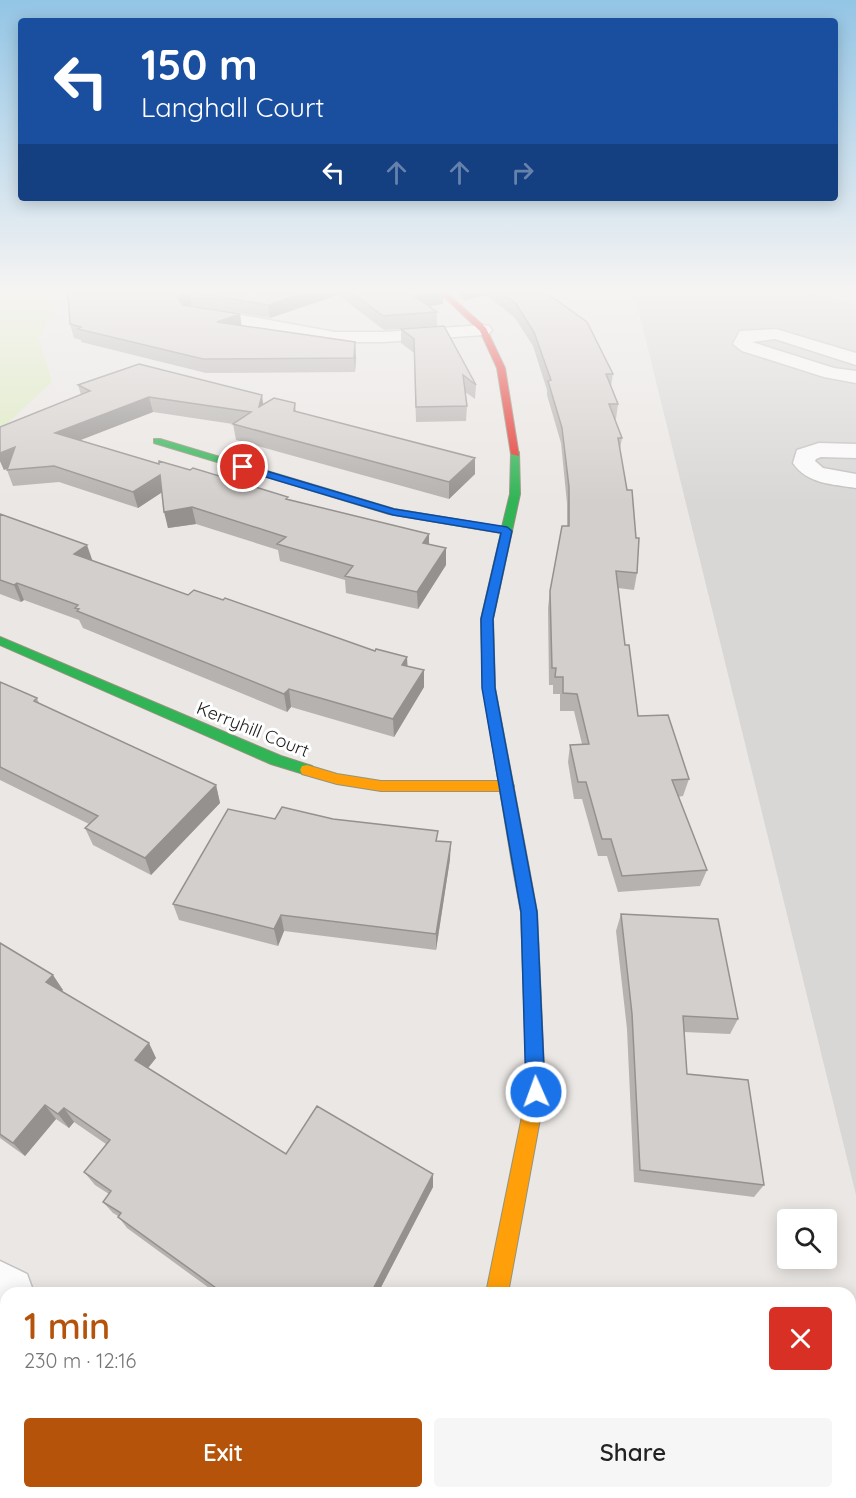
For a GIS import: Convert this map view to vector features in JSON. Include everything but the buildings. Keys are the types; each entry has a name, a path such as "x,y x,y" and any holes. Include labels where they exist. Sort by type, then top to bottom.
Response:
{"street":[{"path":"498,362 516,455 515,494 487,619 489,688 529,912 536,1092 498,1287"},
{"path":"796,362 831,373 856,377"},
{"path":"156,441 393,512 507,531"},
{"path":"856,451 819,450 805,455 804,463 816,474 856,481"},
{"name":"Kerryhill Court","path":"0,641 276,760 337,779 381,786 507,786"}],"shaded area":[{"path":"651,362 856,362 856,1195"}],"green space":[{"path":"0,362 46,362 52,382 0,430"}],"traffic: fast":[{"path":"157,441 393,512 507,531"},
{"path":"516,454 515,494 487,619 489,688 520,863"},
{"path":"0,641 276,760 307,770"}],"traffic: slow":[{"path":"307,770 337,779 381,786 507,786"},
{"path":"498,1287 536,1092 529,912 520,863"}],"traffic: jam":[{"path":"498,362 516,454"}],"route":[{"path":"243,467 393,512 507,531 487,619 489,688 529,912 536,1092"}]}
